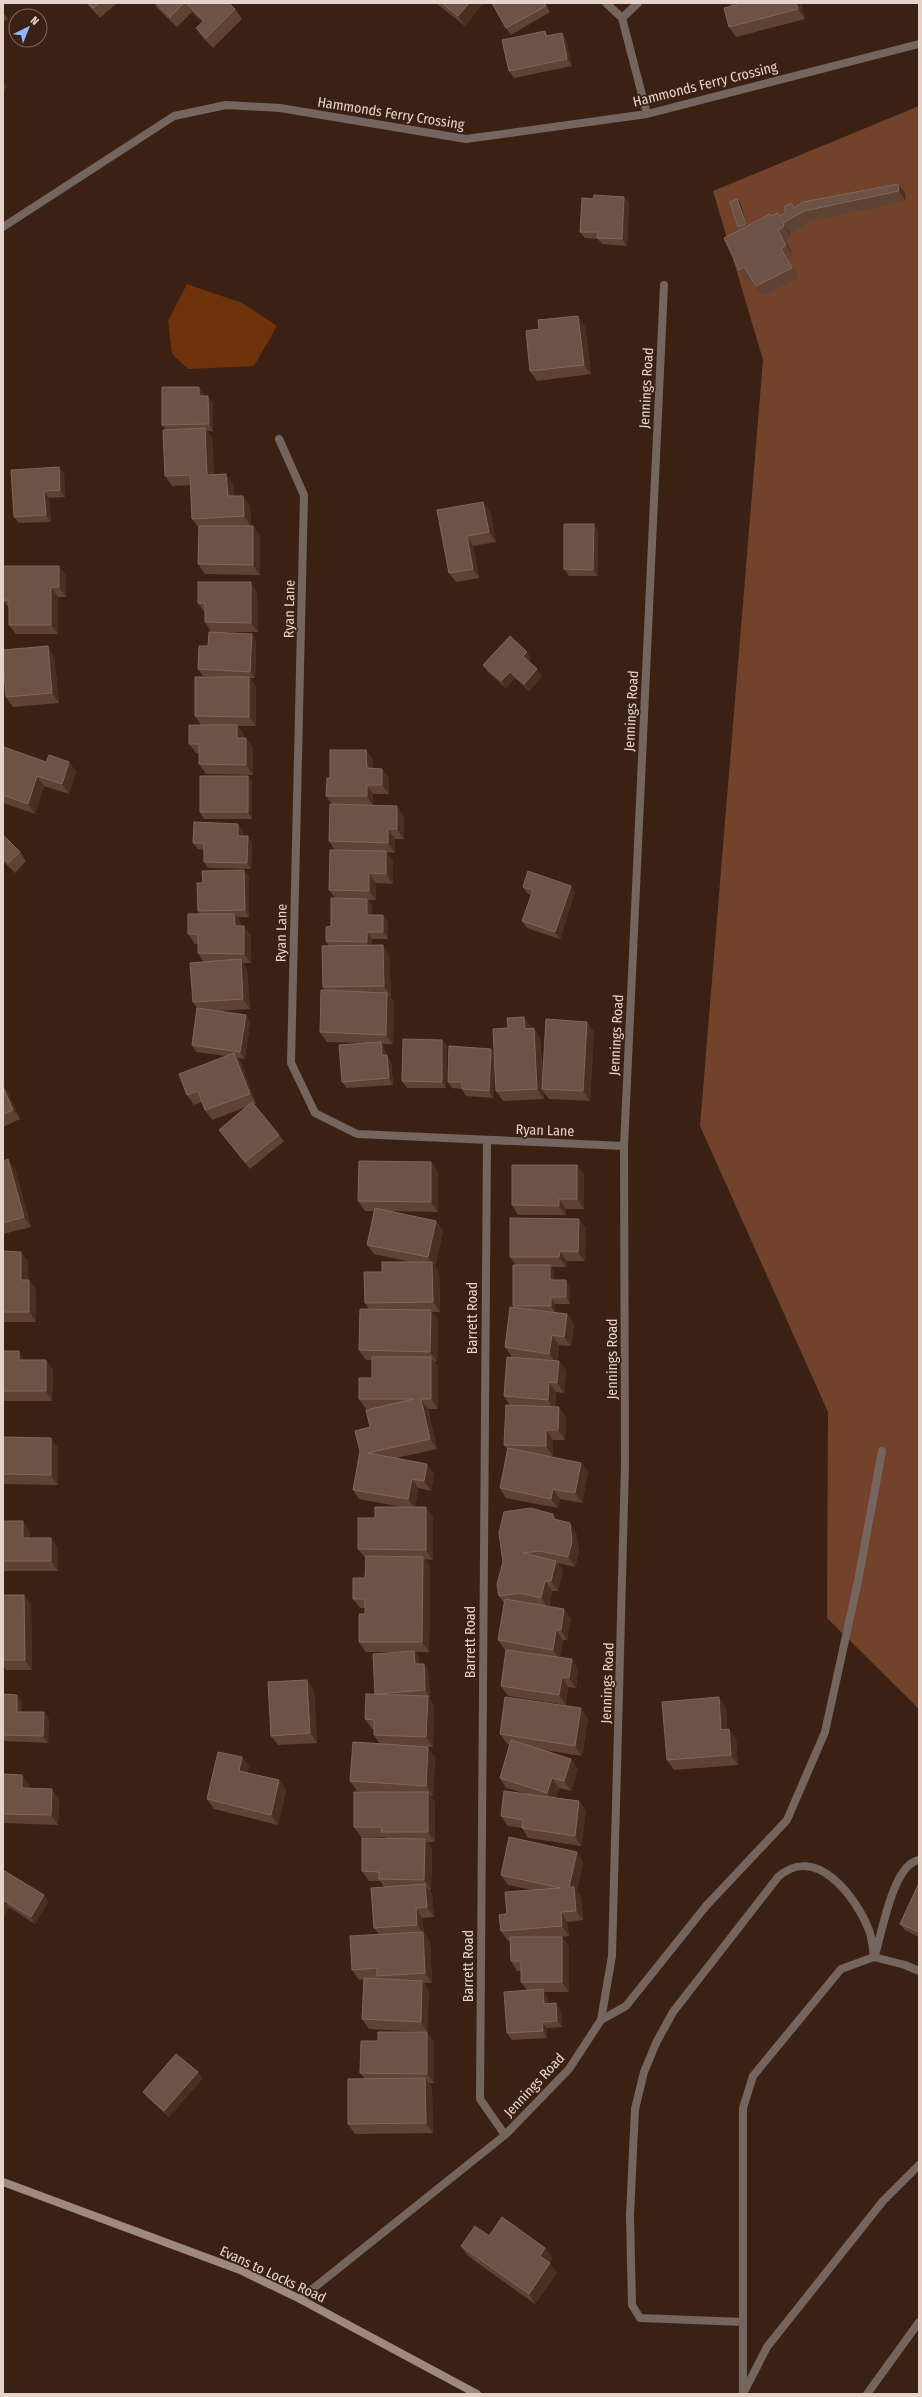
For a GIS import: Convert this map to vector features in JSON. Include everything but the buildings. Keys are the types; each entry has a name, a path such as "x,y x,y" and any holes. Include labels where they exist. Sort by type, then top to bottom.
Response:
{"street":[{"path":"606,3 622,18 647,114"},
{"path":"622,18 638,3"},
{"name":"Hammonds Ferry Crossing","path":"3,228 174,116 226,105 280,108 466,139 647,114 919,44"},
{"name":"Jennings Road","path":"300,2299 505,2135 569,2069 601,2020 612,1956 626,1465 624,1146 664,285"},
{"name":"Ryan Lane","path":"279,439 304,496 291,1063 315,1113 357,1134 486,1141 624,1146"},
{"name":"Barrett Road","path":"486,1141 480,2099 505,2135"},
{"path":"601,2020 626,2006 706,1906 787,1820 825,1732 858,1581 882,1451"},
{"path":"874,1957 896,1882 906,1867 919,1860"},
{"path":"743,2322 640,2318 632,2305 630,2215 635,2116 644,2072 656,2043 672,2012 778,1877 788,1868 803,1866 816,1868 834,1878 856,1903 869,1931 874,1957"},
{"path":"919,1971 905,1964 874,1957 841,1969 753,2076 743,2108 743,2394 767,2347 883,2201 919,2165"},
{"name":"Evans to Locks Road","path":"3,2182 240,2270 300,2299 477,2394"},
{"path":"867,2394 919,2322"}],"shaded area":[{"path":"919,106 919,1709 827,1618 828,1412 700,1126 763,360 713,191"},
{"path":"187,284 242,303 277,326 254,366 188,369 172,354 168,321"}]}
